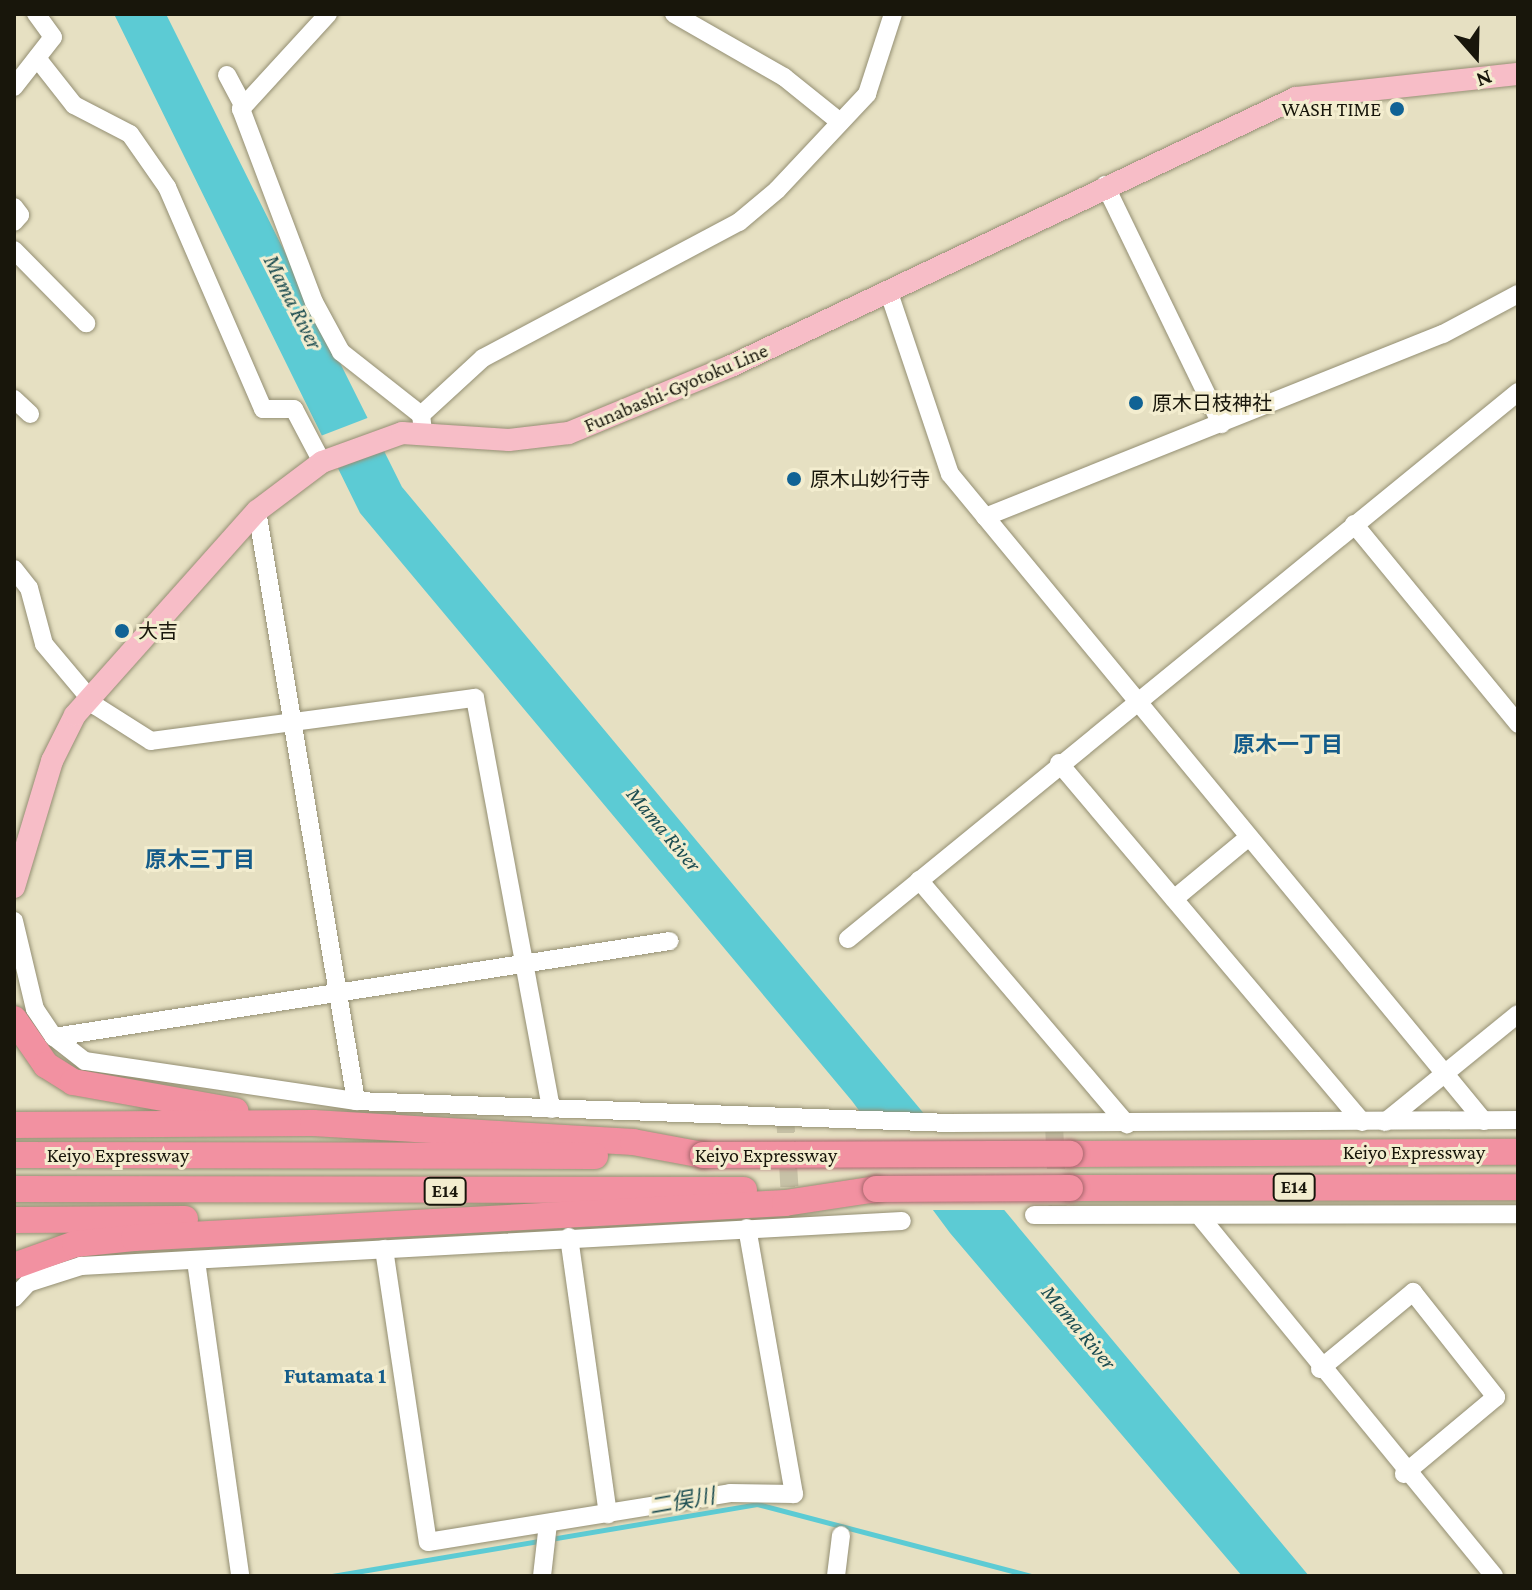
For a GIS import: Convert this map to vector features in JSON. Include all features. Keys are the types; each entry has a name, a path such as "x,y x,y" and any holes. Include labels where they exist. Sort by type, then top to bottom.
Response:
{"highway":[{"path":"14,1019 46,1065 73,1082 313,1123"},
{"path":"14,1125 313,1123 633,1142 703,1155"},
{"name":"Keiyo Expressway","path":"14,1155 1518,1152"},
{"name":"Keiyo Expressway","path":"14,1189 1518,1187"},
{"path":"14,1266 75,1244 119,1239 785,1203 876,1189"},
{"path":"14,1220 477,1221"}],"main road":[{"name":"Funabashi-Gyotoku Line","path":"14,887 52,761 90,694 257,511 324,461 422,423 509,440 569,433 688,386 1105,185 1296,98 1518,74"}],"street":[{"path":"14,87 53,37 36,14"},
{"path":"242,103 272,81 328,14"},
{"path":"674,14 784,77 840,122"},
{"path":"227,75 242,103 314,302 341,352 422,423 483,358 739,222 867,94 893,14"},
{"path":"37,58 74,105 130,134 167,187 263,409 294,409 324,461"},
{"path":"1105,185 1221,424"},
{"path":"14,207 20,215 14,222"},
{"path":"14,250 86,323"},
{"path":"888,290 950,474 1484,1121"},
{"path":"985,517 1443,334 1518,294"},
{"path":"848,939 1136,700 1518,392"},
{"path":"14,399 30,414"},
{"path":"257,511 296,718 356,1101"},
{"path":"1354,524 1518,724"},
{"path":"14,569 29,588 44,644 90,694 96,706 151,741 296,718 475,698 551,1109"},
{"path":"1059,763 1362,1122"},
{"path":"1174,899 1249,837"},
{"path":"919,880 1127,1124"},
{"path":"14,921 35,1009 54,1037 85,1061 107,1067 356,1101 838,1116 949,1123 1518,1120"},
{"path":"54,1037 670,941"},
{"path":"1385,1122 1518,1014"},
{"path":"1034,1215 1202,1219 1518,1214"},
{"path":"1202,1219 1404,1474 1494,1576"},
{"path":"14,1298 28,1283 81,1266 902,1221"},
{"path":"384,1249 428,1542 730,1493 794,1494 747,1228"},
{"path":"569,1237 608,1514"},
{"path":"196,1261 240,1576"},
{"path":"1320,1369 1413,1292 1496,1397 1404,1474"},
{"path":"542,1576 548,1523"},
{"path":"836,1576 841,1535"}],"water":[{"name":"Mama River","path":"114,14 166,14 402,487 1309,1576 1242,1576 950,1233 852,1101 360,513"}],"pier":[{"path":"370,417 385,449 334,470 318,437"},
{"path":"861,1128 943,1128 1011,1210 927,1210"}],"waterway":[{"name":"二俣川","path":"332,1576 757,1504 1032,1576"}],"tunnel":[{"path":"785,1115 791,1212"},
{"path":"1054,1124 1058,1215"}],"place":[{"name":"WASH TIME","path":"1397,109"},
{"name":"原木日枝神社","path":"1136,403"},
{"name":"原木山妙行寺","path":"794,479"},
{"name":"大吉","path":"122,631"}],"district":[{"name":"原木一丁目","path":"1288,745"},
{"name":"原木三丁目","path":"200,860"},
{"name":"Futamata 1","path":"335,1376"}]}
